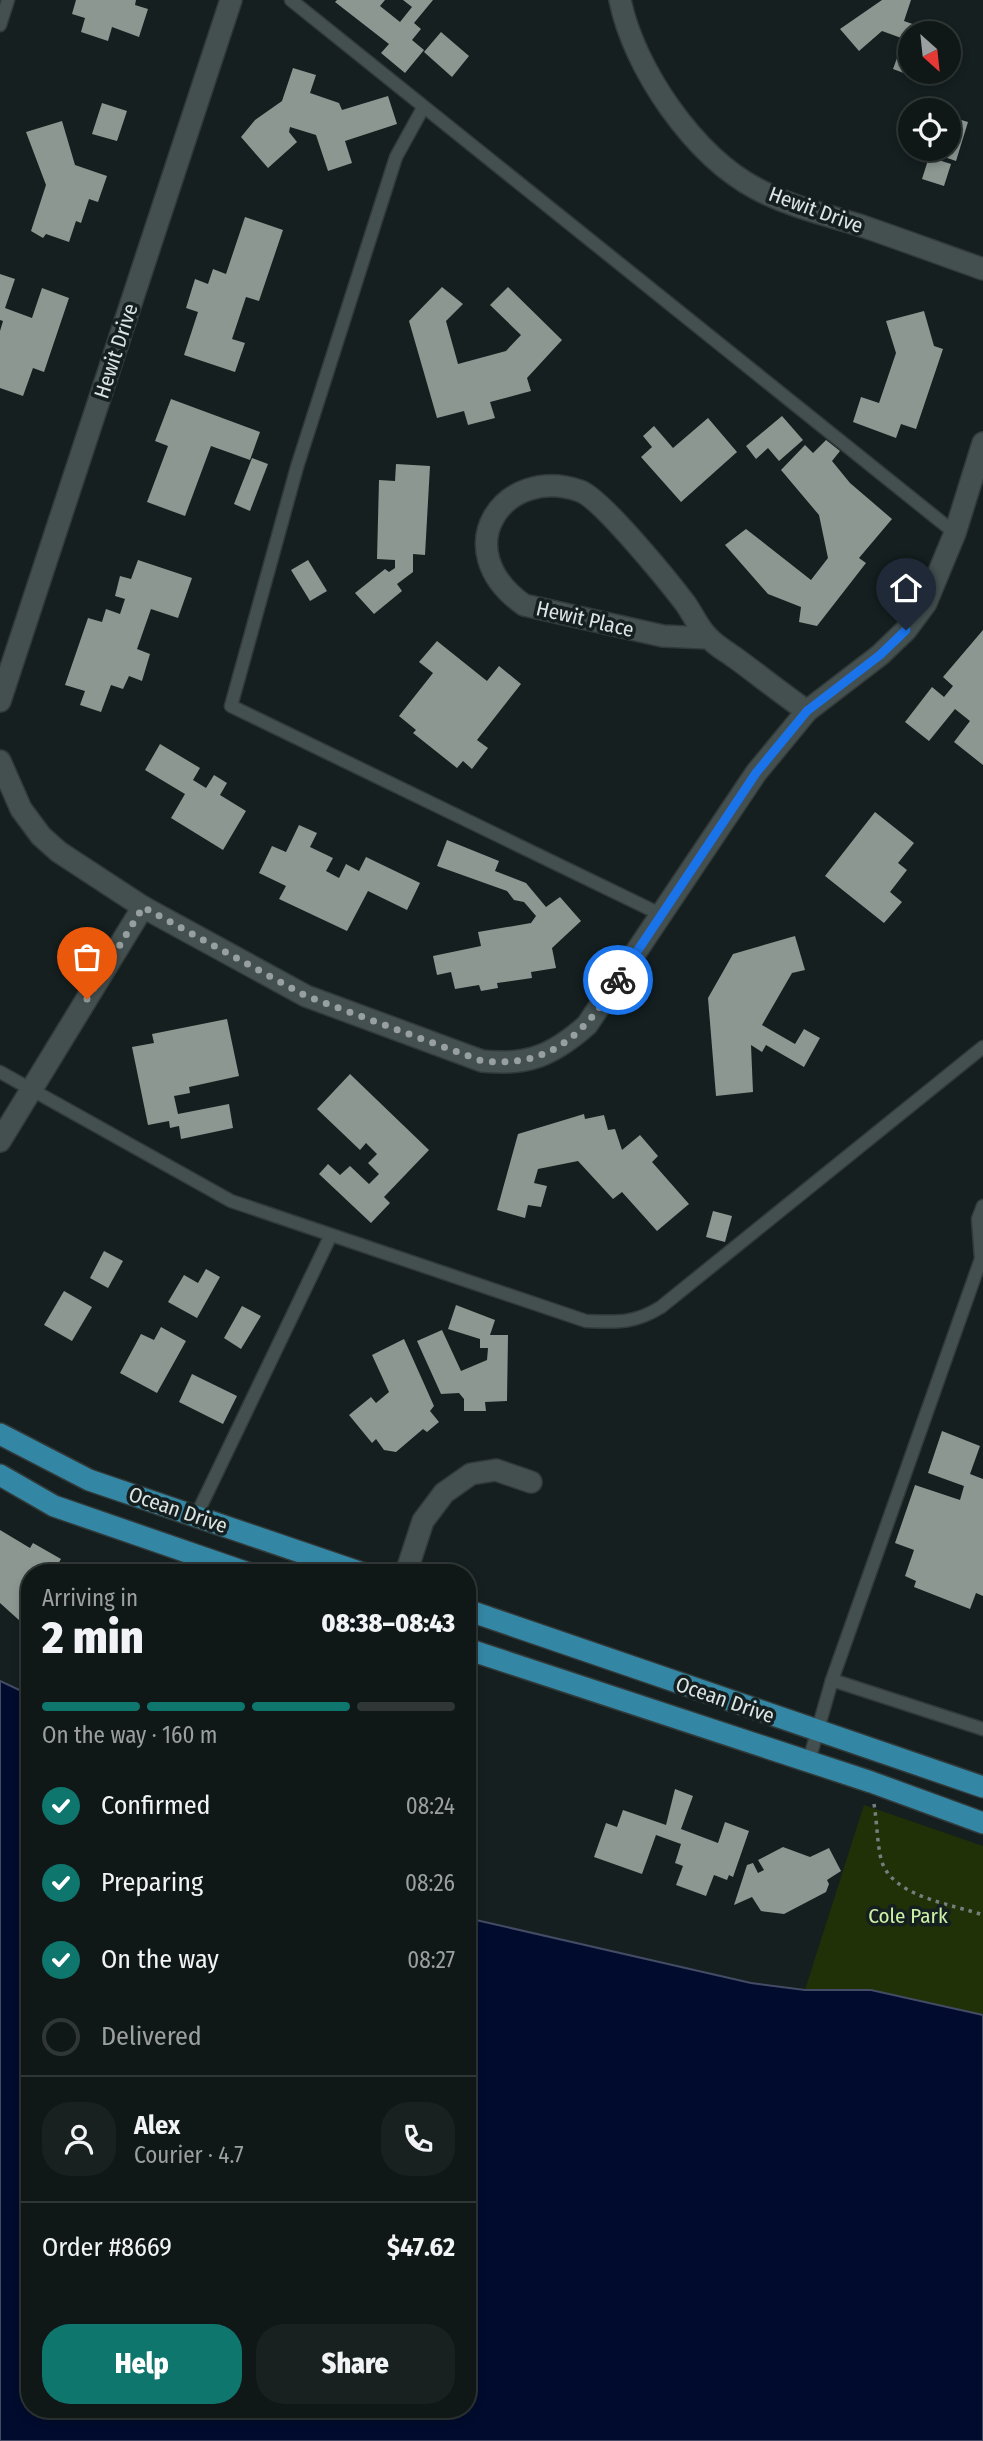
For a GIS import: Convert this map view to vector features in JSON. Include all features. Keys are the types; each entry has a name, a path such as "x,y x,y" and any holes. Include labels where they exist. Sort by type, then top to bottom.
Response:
{"main road":[{"name":"Ocean Drive","path":"0,1434 89,1480 336,1564"},
{"name":"Ocean Drive","path":"0,1475 54,1506 222,1564"},
{"name":"Ocean Drive","path":"476,1613 816,1732 983,1787"},
{"name":"Ocean Drive","path":"476,1652 808,1764 872,1782 983,1823"}],"street":[{"name":"Hewit Drive","path":"0,701 231,0"},
{"name":"Hewit Drive","path":"620,0 636,48 661,97 705,148 730,170 756,188 811,212 860,226 983,269"},
{"path":"0,761 21,810 41,836 59,852 143,907 306,996 482,1061 508,1064 541,1057 566,1044 587,1025 756,773 807,711 880,655 906,630 926,603 955,533 983,443"},
{"name":"Hewit Place","path":"708,638 663,636 524,604 509,594 492,572 485,553 487,529 513,498 532,487 557,486 583,491 601,506 685,603 708,638 807,711"},
{"path":"0,1141 143,907"},
{"path":"409,1564 423,1521 444,1493 471,1474 496,1469 531,1482"}],"lane":[{"path":"0,25 8,0"},
{"path":"291,0 955,533"},
{"path":"423,108 396,157 387,183 296,467 231,706 660,914"},
{"path":"0,1072 232,1201 586,1321 620,1322 642,1319 661,1307 983,1048"},
{"path":"808,1764 832,1680 981,1259 978,1219 983,1206"},
{"path":"196,1516 331,1235"},
{"path":"832,1680 983,1730"}],"path":[{"path":"872,1782 881,1861 888,1875 903,1888 983,1915"}],"green space":[{"name":"Cole Park","path":"864,1805 983,1846 983,2015 871,1990 805,1990"}],"water":[{"path":"0,1681 21,1691 21,2418 476,2418 476,1920 751,1983 805,1990 871,1990 983,2015 983,2441 0,2441"}],"building":[{"path":"76,0 136,0 135,5 148,9 139,37 112,27 108,41 81,32 85,18 72,14"},
{"path":"385,0 380,6 400,22 412,7 403,0 433,0 414,23 421,29 412,40 424,50 405,73 381,53 389,44 335,2"},
{"path":"882,0 911,0 904,21 898,21 898,37 882,31 859,51 840,29"},
{"path":"441,32 469,56 452,77 424,52"},
{"path":"898,55 898,71 893,69"},
{"path":"293,68 316,75 310,93 339,103 342,110 388,96 397,124 345,141 352,163 328,171 316,135 290,127 289,132 297,142 268,168 241,137 255,120 282,101"},
{"path":"102,103 127,111 117,141 92,134"},
{"path":"961,120 968,122 961,145"},
{"path":"62,121 75,165 107,176 98,202 89,199 81,223 76,221 69,242 46,234 43,238 31,231 46,185 26,132"},
{"path":"928,161 951,164 944,186 922,179"},
{"path":"245,217 283,230 259,301 246,297 232,339 245,343 235,372 184,355 198,312 186,308 195,279 208,284 213,269 226,274"},
{"path":"0,274 15,279 5,308 32,318 42,288 69,298 44,372 33,368 23,396 0,388 0,331 3,321 0,320"},
{"path":"442,287 463,304 446,321 458,364 506,351 521,335 490,305 508,287 562,340 527,378 531,391 490,402 495,418 468,425 464,411 437,418 409,321"},
{"path":"924,311 934,346 943,349 916,429 901,424 896,438 853,422 861,397 879,403 896,353 886,321"},
{"path":"171,399 260,432 250,460 211,446 185,516 147,502 168,446 155,441"},
{"path":"782,416 803,440 779,461 768,448 756,459 746,446"},
{"path":"708,418 737,452 681,502 641,457 652,447 643,436 654,426 673,448"},
{"path":"826,440 840,451 832,461 850,483 892,519 859,558 866,563 817,626 799,622 801,607 768,594 725,545 746,529 811,580 828,558 819,515 781,470 805,445 813,453"},
{"path":"252,458 268,464 250,511 234,504"},
{"path":"396,464 430,466 425,555 413,554 413,572 397,584 402,591 374,614 355,593 385,569 389,572 395,568 395,560 377,559 379,480 395,481"},
{"path":"138,560 192,578 178,618 151,609 137,649 150,654 142,681 129,676 123,689 111,685 101,712 80,705 85,691 65,685 88,618 102,622 106,609 120,614 125,599 115,596 120,576 131,579"},
{"path":"308,560 327,591 310,601 291,570"},
{"path":"983,630 983,765 954,742 970,721 955,709 929,741 905,722 932,687 944,697 953,686 943,677"},
{"path":"437,641 487,681 499,666 521,684 477,740 488,748 472,769 463,761 457,768 413,733 416,730 399,716 433,673 419,662"},
{"path":"160,744 200,768 193,780 206,788 214,775 227,783 220,795 246,811 223,850 171,818 185,794 145,770"},
{"path":"875,812 914,843 898,863 907,870 890,892 902,902 884,923 825,876"},
{"path":"299,825 317,833 310,847 333,858 326,871 339,878 346,864 359,871 366,857 420,883 407,910 368,891 347,931 279,899 286,886 259,873 272,846 286,852"},
{"path":"447,840 499,861 495,871 526,883 546,907 560,897 581,921 552,948 556,968 531,972 532,978 497,983 498,988 481,991 479,985 455,989 451,972 437,975 433,956 481,946 478,932 531,923 536,916 524,902 514,900 507,891 437,866"},
{"path":"795,936 805,970 792,973 762,1025 795,1044 804,1029 820,1038 804,1067 766,1045 762,1052 751,1045 753,1092 716,1096 708,998 733,954"},
{"path":"227,1019 239,1076 189,1087 190,1093 174,1096 178,1114 229,1104 233,1128 181,1139 179,1126 170,1128 169,1121 148,1125 132,1047 154,1043 152,1034"},
{"path":"350,1074 429,1150 384,1197 390,1203 371,1223 319,1174 328,1164 340,1175 350,1166 369,1184 379,1174 368,1163 377,1154 366,1143 360,1150 317,1109"},
{"path":"584,1114 585,1119 604,1115 608,1130 615,1129 622,1150 640,1135 658,1156 652,1162 689,1204 657,1231 622,1192 613,1199 578,1161 538,1169 534,1183 547,1186 541,1207 528,1205 525,1218 497,1210 518,1134"},
{"path":"713,1211 732,1216 725,1242 706,1237"},
{"path":"104,1251 123,1261 108,1288 90,1278"},
{"path":"206,1269 220,1277 197,1318 168,1302 184,1275 198,1283"},
{"path":"64,1291 92,1307 72,1341 44,1325"},
{"path":"456,1305 495,1320 490,1335 508,1335 507,1401 485,1402 486,1411 464,1411 464,1399 459,1393 441,1394 417,1341 442,1330 461,1371 487,1360 488,1348 480,1348 480,1339 448,1329"},
{"path":"242,1306 261,1316 241,1349 224,1338"},
{"path":"161,1327 186,1341 157,1393 120,1373 141,1334 154,1340"},
{"path":"404,1339 434,1406 430,1411 439,1422 427,1432 423,1429 396,1452 384,1450 376,1439 372,1443 349,1415 371,1397 376,1403 389,1392 372,1355"},
{"path":"192,1374 237,1396 223,1424 179,1402"},
{"path":"942,1431 980,1446 970,1474 983,1479 983,1596 976,1593 970,1609 914,1587 916,1581 905,1576 914,1550 895,1543 915,1485 960,1500 964,1486 928,1473"},
{"path":"0,1530 30,1548 33,1543 61,1559 58,1564 21,1564 21,1622 0,1603"},
{"path":"675,1789 693,1796 681,1829 718,1843 725,1822 749,1831 733,1877 729,1875 727,1880 714,1875 706,1896 676,1885 683,1866 675,1863 681,1844 656,1835 642,1874 594,1857 606,1823 617,1827 623,1810 666,1825"},
{"path":"783,1847 810,1857 829,1848 841,1871 827,1880 829,1884 826,1892 784,1914 761,1911 752,1897 734,1905 747,1865 753,1863 758,1873 764,1870 758,1860"}],"way so far":[{"path":"87,999 143,907 306,996 344,1013 482,1061 508,1064 541,1057 566,1044 587,1025 618,980"}],"route":[{"path":"618,980 756,773 807,711 880,655 906,630"}]}
